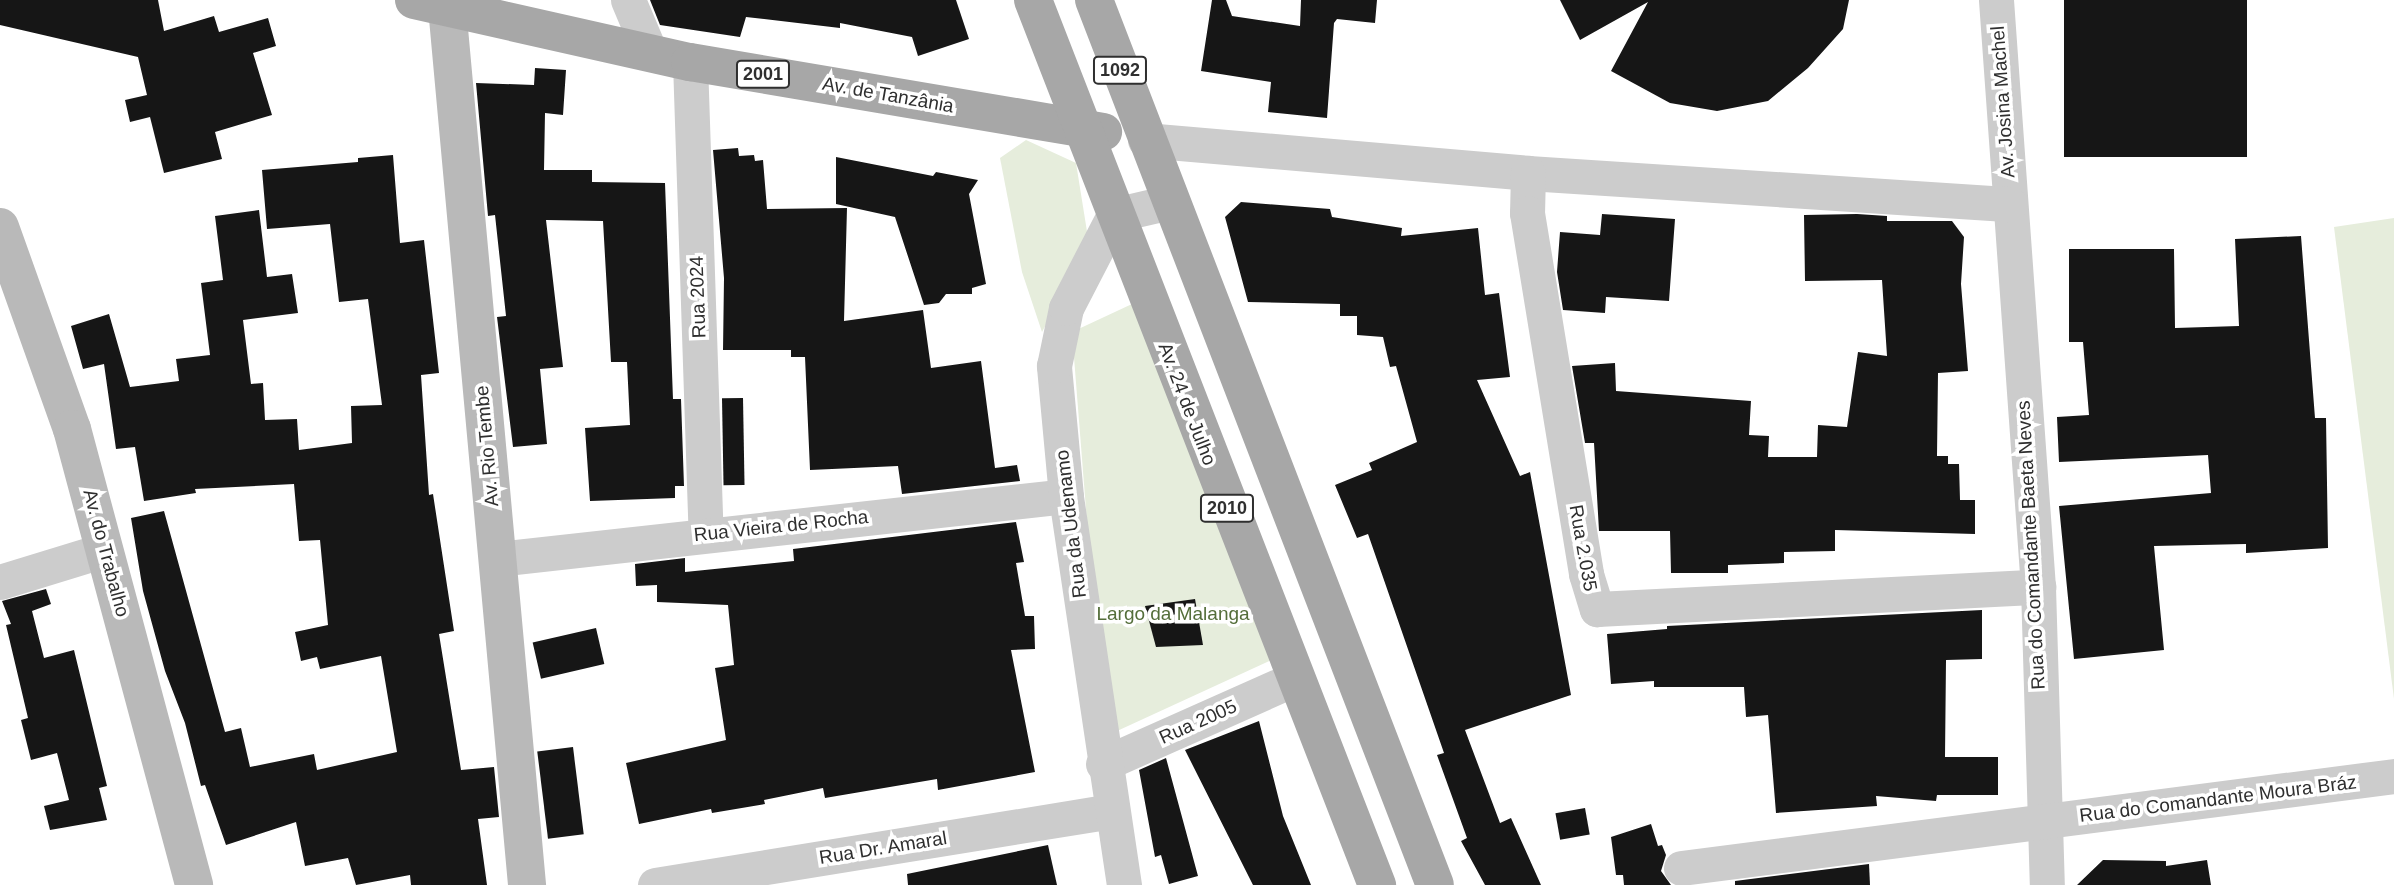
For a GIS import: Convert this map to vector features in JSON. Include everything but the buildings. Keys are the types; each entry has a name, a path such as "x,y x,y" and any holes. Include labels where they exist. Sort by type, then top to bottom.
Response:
{"main road":[{"name":"Av. 24 de Julho","path":"1034,0 1114,215 1377,885"},
{"name":"1092","path":"1094,0 1145,140"},
{"name":"Av. de Tanzânia","path":"430,4 690,62 1145,140"},
{"name":"Av. Rio Tembe","path":"430,4 497,559 527,885"},
{"name":"2010","path":"1145,140 1435,885"},
{"name":"Av. do Trabalho","path":"0,227 72,429 194,885"}],"street":[{"path":"628,0 650,52"},
{"name":"Av. Josina Machel","path":"1996,0 2010,204"},
{"name":"Rua 2024","path":"690,62 706,533"},
{"path":"1145,140 1528,173 2010,204"},
{"name":"Rua 2.035","path":"1528,173 1532,240 1586,574 1597,609 2038,587"},
{"path":"1114,215 1170,202"},
{"name":"Rua do Comandante Baeta Neves","path":"2010,204 2038,587 2041,822 2047,885"},
{"name":"Rua da Udenamo","path":"1114,215 1066,308 1054,366 1066,496 1103,764 1124,885"},
{"name":"Rua Vieira de Rocha","path":"497,559 706,533 1066,496"},
{"path":"0,582 104,550"},
{"name":"Rua 2005","path":"1103,764 1294,679"},
{"name":"Rua do Comandante Moura Bráz","path":"1681,868 2394,776"},
{"name":"Rua Dr. Amaral","path":"655,885 1111,811"}],"green space":[{"path":"1026,140 1076,163 1089,244 1042,332 1022,272 1000,158"},
{"path":"2394,218 2394,699 2334,227"},
{"name":"Largo da Malanga","path":"1132,304 1276,658 1104,737 1072,332"}]}
